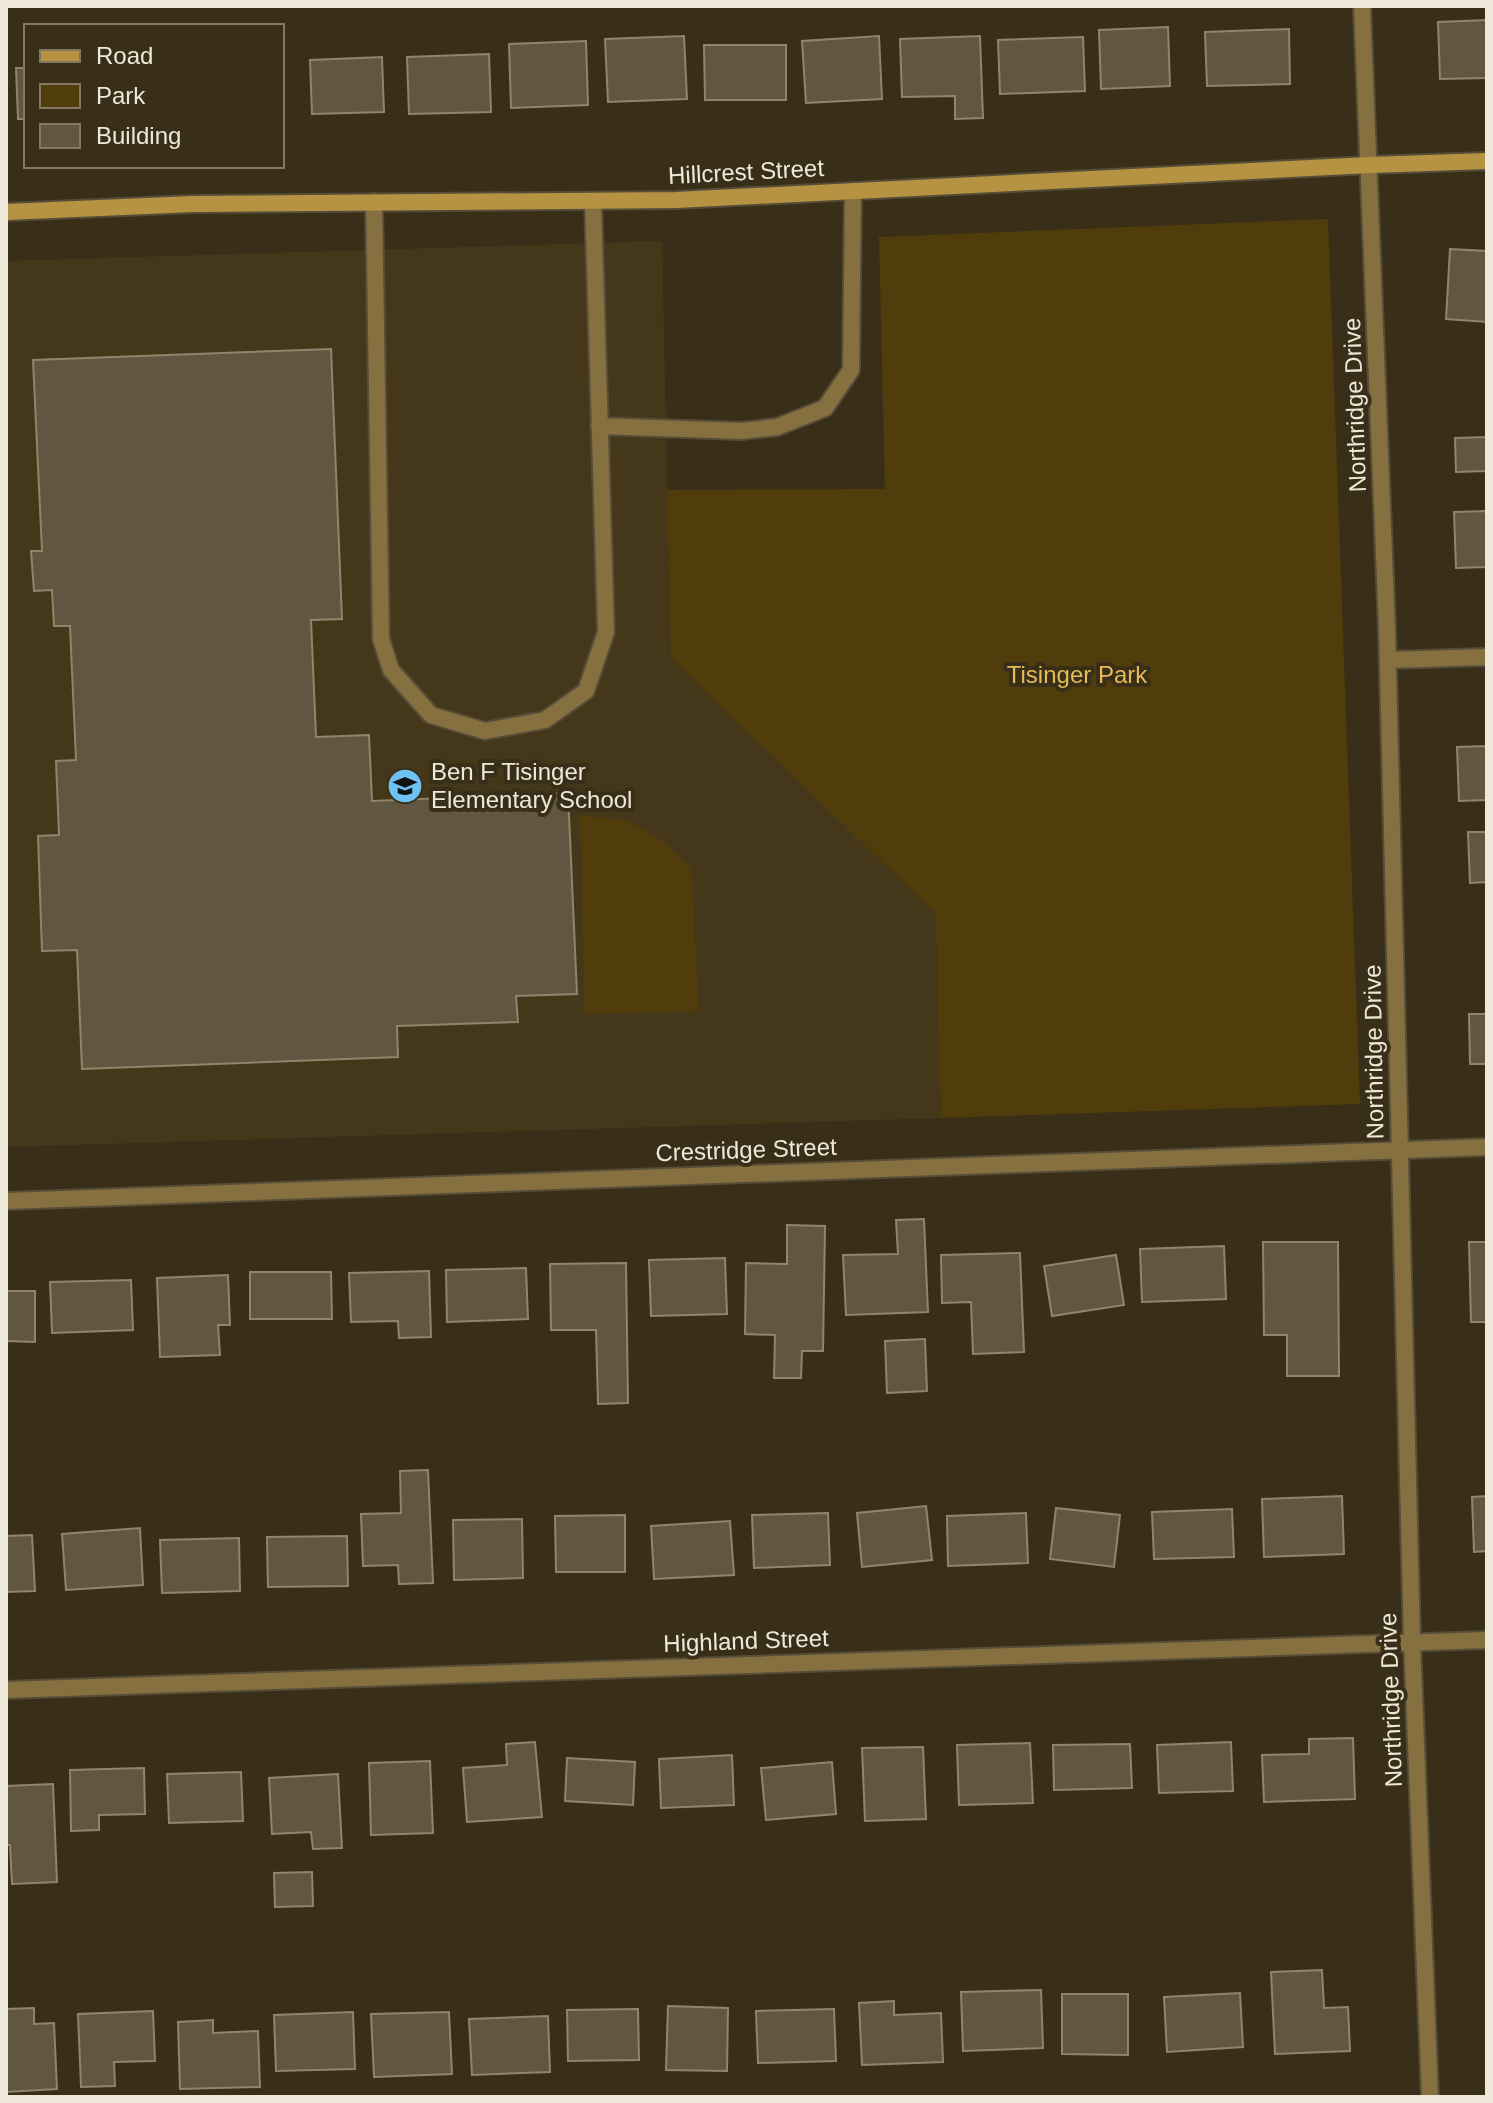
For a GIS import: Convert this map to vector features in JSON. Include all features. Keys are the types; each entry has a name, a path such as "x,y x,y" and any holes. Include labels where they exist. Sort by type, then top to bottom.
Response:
{"street":[{"name":"Northridge Drive","path":"1362,6 1388,660 1412,1642 1430,2097"},
{"name":"Hillcrest Street","path":"6,212 193,204 676,200 1487,161"},
{"path":"599,426 741,431 777,427 825,408 851,370 853,191"},
{"path":"374,202 381,639 391,670 431,715 485,731 545,720 586,691 606,632 593,201"},
{"path":"1388,660 1487,657"},
{"name":"Crestridge Street","path":"6,1201 1487,1147"},
{"name":"Highland Street","path":"6,1690 1487,1640"}],"shaded area":[{"name":"Ben F Tisinger Elementary School","path":"662,241 671,658 937,914 941,1118 6,1147 6,261"}],"green space":[{"name":"Tisinger Park","path":"1328,219 1360,1104 941,1118 936,914 671,658 667,490 885,489 879,237"},
{"path":"580,815 628,821 664,841 691,869 699,1011 585,1014"}],"building":[{"path":"1487,20 1487,78 1440,79 1438,22"},
{"path":"1168,27 1170,86 1101,89 1099,30"},
{"path":"1289,29 1290,84 1207,86 1205,32"},
{"path":"684,36 687,99 608,102 605,39"},
{"path":"879,36 882,99 806,103 802,41"},
{"path":"980,36 983,118 955,119 955,96 902,97 900,39"},
{"path":"1083,37 1085,91 1000,94 998,40"},
{"path":"586,41 588,105 511,108 509,44"},
{"path":"704,45 786,45 786,100 705,100"},
{"path":"489,54 491,112 409,114 407,57"},
{"path":"382,57 384,112 312,114 310,60"},
{"path":"16,68 24,68 24,119 18,119"},
{"path":"1450,249 1487,251 1487,322 1446,319"},
{"path":"331,349 342,619 311,620 316,737 369,735 372,801 568,793 577,994 516,996 518,1022 397,1026 398,1057 82,1069 77,950 42,951 38,836 59,835 56,761 76,760 70,626 54,626 52,590 34,591 31,551 42,551 33,360"},
{"path":"1487,437 1487,471 1456,472 1455,438"},
{"path":"1487,511 1487,567 1456,568 1454,512"},
{"path":"1487,746 1487,800 1459,801 1457,747"},
{"path":"1468,832 1487,832 1487,882 1470,883"},
{"path":"1469,1014 1487,1014 1487,1064 1470,1064"},
{"path":"924,1219 928,1312 846,1315 843,1255 898,1254 896,1220"},
{"path":"787,1225 825,1226 823,1351 802,1351 801,1378 774,1378 775,1335 745,1334 746,1263 787,1264"},
{"path":"1263,1242 1338,1242 1339,1376 1287,1376 1287,1335 1264,1335"},
{"path":"1469,1242 1487,1242 1487,1322 1471,1322"},
{"path":"1224,1246 1226,1299 1142,1302 1140,1249"},
{"path":"1020,1253 1024,1352 973,1354 971,1302 942,1303 941,1255"},
{"path":"1116,1255 1124,1305 1052,1316 1044,1266"},
{"path":"725,1258 727,1314 651,1316 649,1260"},
{"path":"626,1263 628,1403 598,1404 596,1330 551,1330 550,1264"},
{"path":"526,1268 528,1319 447,1322 446,1270"},
{"path":"429,1271 431,1337 399,1338 398,1321 351,1322 349,1273"},
{"path":"250,1272 331,1272 332,1319 250,1319"},
{"path":"228,1275 230,1325 218,1325 220,1355 160,1357 157,1278"},
{"path":"131,1280 133,1330 52,1333 50,1282"},
{"path":"6,1291 35,1291 35,1342 6,1341"},
{"path":"925,1339 927,1391 887,1393 885,1341"},
{"path":"428,1470 433,1583 399,1584 398,1565 363,1566 361,1514 401,1513 400,1471"},
{"path":"1342,1496 1344,1554 1264,1557 1262,1499"},
{"path":"1487,1496 1487,1551 1474,1552 1472,1497"},
{"path":"926,1506 932,1560 862,1567 857,1513"},
{"path":"1056,1508 1120,1515 1114,1567 1050,1559"},
{"path":"1232,1509 1234,1557 1154,1559 1152,1512"},
{"path":"828,1513 830,1565 754,1568 752,1515"},
{"path":"1026,1513 1028,1563 948,1566 947,1516"},
{"path":"625,1515 625,1572 556,1572 555,1516"},
{"path":"522,1519 523,1578 454,1580 453,1520"},
{"path":"730,1521 734,1575 654,1579 651,1526"},
{"path":"140,1528 143,1585 66,1590 62,1534"},
{"path":"32,1535 35,1591 6,1592 6,1536"},
{"path":"347,1536 348,1586 268,1587 267,1537"},
{"path":"239,1538 240,1591 162,1593 160,1540"},
{"path":"1353,1738 1355,1799 1264,1802 1262,1755 1309,1754 1309,1739"},
{"path":"535,1742 542,1817 467,1822 463,1768 507,1765 506,1744"},
{"path":"1231,1742 1233,1791 1159,1793 1157,1745"},
{"path":"1030,1743 1033,1803 959,1805 957,1745"},
{"path":"1130,1744 1132,1788 1054,1790 1053,1745"},
{"path":"923,1747 926,1819 865,1821 862,1748"},
{"path":"732,1755 734,1805 661,1808 659,1759"},
{"path":"567,1758 635,1762 633,1805 565,1801"},
{"path":"430,1761 433,1833 371,1835 369,1763"},
{"path":"832,1762 836,1814 766,1820 761,1768"},
{"path":"144,1768 145,1814 99,1815 99,1830 71,1831 70,1770"},
{"path":"241,1772 243,1821 169,1823 167,1774"},
{"path":"338,1774 342,1848 313,1849 311,1832 272,1834 269,1778"},
{"path":"53,1784 57,1882 12,1884 10,1845 6,1845 6,1786"},
{"path":"312,1872 313,1906 275,1907 274,1873"},
{"path":"1322,1970 1324,2008 1348,2007 1350,2051 1275,2054 1271,1972"},
{"path":"1041,1990 1043,2048 963,2051 961,1992"},
{"path":"1240,1993 1243,2047 1167,2052 1164,1997"},
{"path":"1062,1994 1128,1994 1128,2055 1062,2054"},
{"path":"894,2001 894,2015 941,2013 943,2062 862,2065 859,2003"},
{"path":"668,2006 728,2008 727,2071 666,2070"},
{"path":"34,2008 34,2024 54,2023 57,2089 6,2092 6,2009"},
{"path":"638,2009 639,2060 568,2061 567,2010"},
{"path":"834,2009 836,2061 758,2063 756,2011"},
{"path":"153,2011 155,2061 114,2062 115,2086 81,2087 78,2014"},
{"path":"353,2012 355,2069 276,2071 274,2015"},
{"path":"449,2012 452,2074 374,2077 371,2014"},
{"path":"548,2016 550,2072 472,2075 469,2019"},
{"path":"213,2020 213,2033 258,2031 260,2087 180,2089 178,2022"}],"place":[{"name":"Ben F Tisinger Elementary School","path":"405,786"}]}
